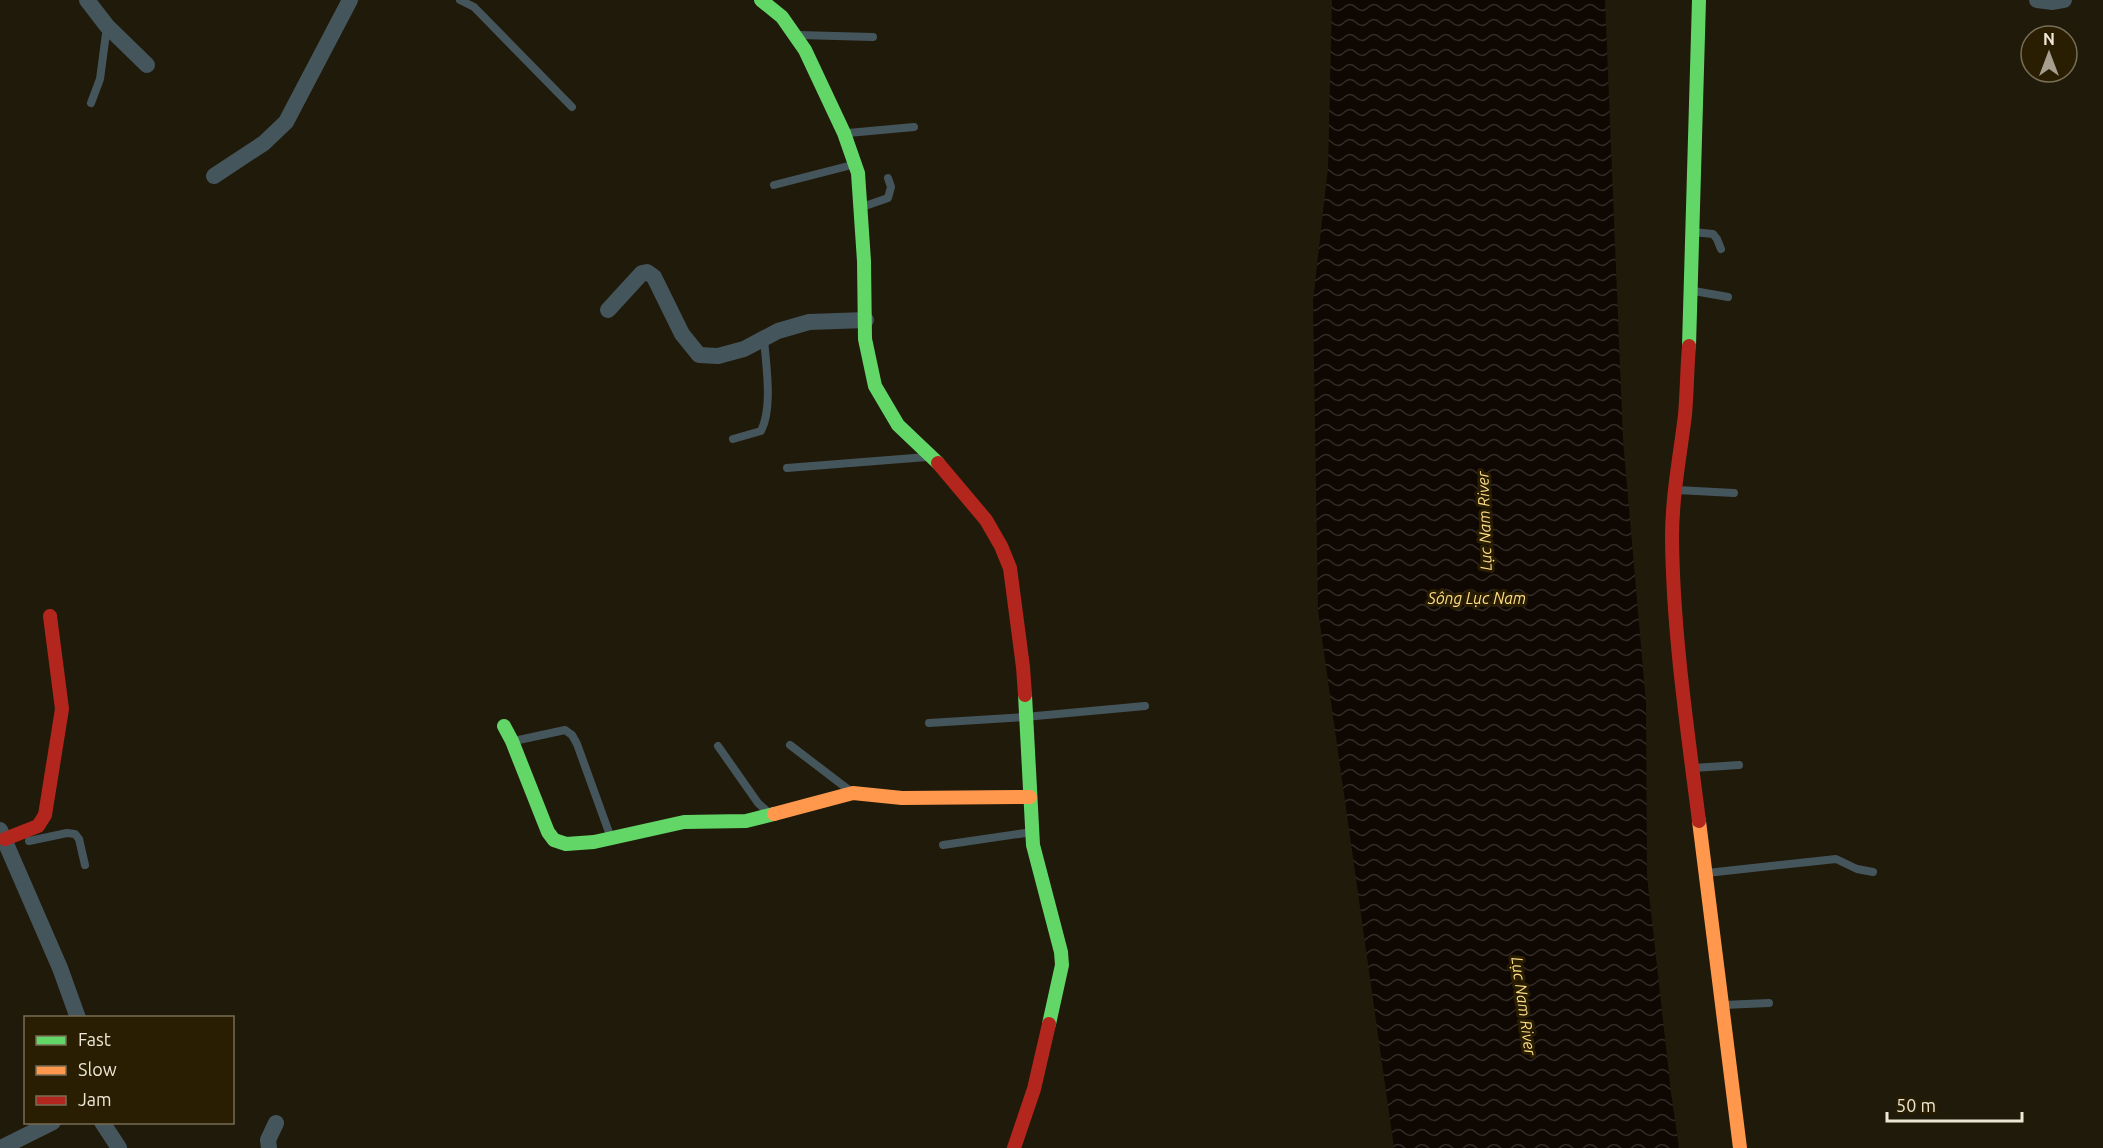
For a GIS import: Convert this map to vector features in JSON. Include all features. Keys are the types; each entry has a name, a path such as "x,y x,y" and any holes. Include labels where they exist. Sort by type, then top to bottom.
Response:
{"street":[{"path":"87,0 107,26 147,64"},
{"path":"214,176 264,143 286,122 350,0"},
{"path":"761,0 782,17 805,50 844,133 858,173 865,339 875,386 898,425 932,456 986,520 1010,568 1023,667 1033,845 1061,952 1062,965 1034,1089 1014,1148"},
{"path":"1699,0 1684,413 1674,490 1674,591 1685,709 1740,1148"},
{"path":"2037,0 2064,0"},
{"path":"608,310 642,273 647,272 654,277 682,334 699,355 718,356 744,349 778,331 809,322 866,320"},
{"path":"50,616 62,709 45,815 38,826 4,839 60,968 78,1016"},
{"path":"504,726 548,832 554,840 566,844 611,838 684,822 746,821 853,793 902,798 1030,796"},
{"path":"269,1148 268,1140 276,1123"},
{"path":"1,1148 49,1124"},
{"path":"103,1124 119,1148"}],"lane":[{"path":"460,0 474,7 572,106"},
{"path":"92,103 100,80 107,26"},
{"path":"794,34 873,37"},
{"path":"844,133 914,128"},
{"path":"774,185 855,164"},
{"path":"861,207 888,198 891,186 888,178"},
{"path":"1692,232 1713,234 1718,239 1720,249"},
{"path":"1690,290 1728,297"},
{"path":"733,439 761,431 766,421 767,376 764,338"},
{"path":"787,468 932,456"},
{"path":"1674,490 1734,493"},
{"path":"929,723 1145,706"},
{"path":"512,741 565,730 572,735 611,838"},
{"path":"790,745 853,793"},
{"path":"718,746 758,803 770,814"},
{"path":"1693,768 1739,765"},
{"path":"943,845 1032,832"},
{"path":"4,839 33,840 75,834 79,839 85,865"},
{"path":"1706,873 1836,859 1857,869 1873,872"},
{"path":"1722,1005 1769,1003"}],"water":[{"name":"Sông Lục Nam","path":"1332,0 1605,0 1623,440 1646,703 1647,876 1679,1148 1394,1148 1318,610 1313,301 1328,168"}],"traffic: fast":[{"path":"761,0 782,17 805,50 844,133 858,173 864,261 865,339 875,386 898,425 938,463"},
{"path":"1689,346 1699,0"},
{"path":"1025,695 1033,845 1061,952 1062,965 1049,1024"},
{"path":"504,726 548,832 554,840 566,844 594,842 684,822 746,821 774,814"}],"traffic: slow":[{"path":"774,814 853,793 902,798 1030,797"},
{"path":"1699,821 1740,1148"}],"traffic: jam":[{"path":"1689,346 1685,415 1675,491 1672,538 1678,644 1699,821"},
{"path":"938,463 986,520 1010,568 1025,695"},
{"path":"5,839 38,826 45,815 62,709 50,616"},
{"path":"1014,1148 1034,1089 1049,1024"}],"water label":[{"name":"Lục Nam River","path":"1484,521"},
{"name":"Lục Nam River","path":"1524,1006"}]}
